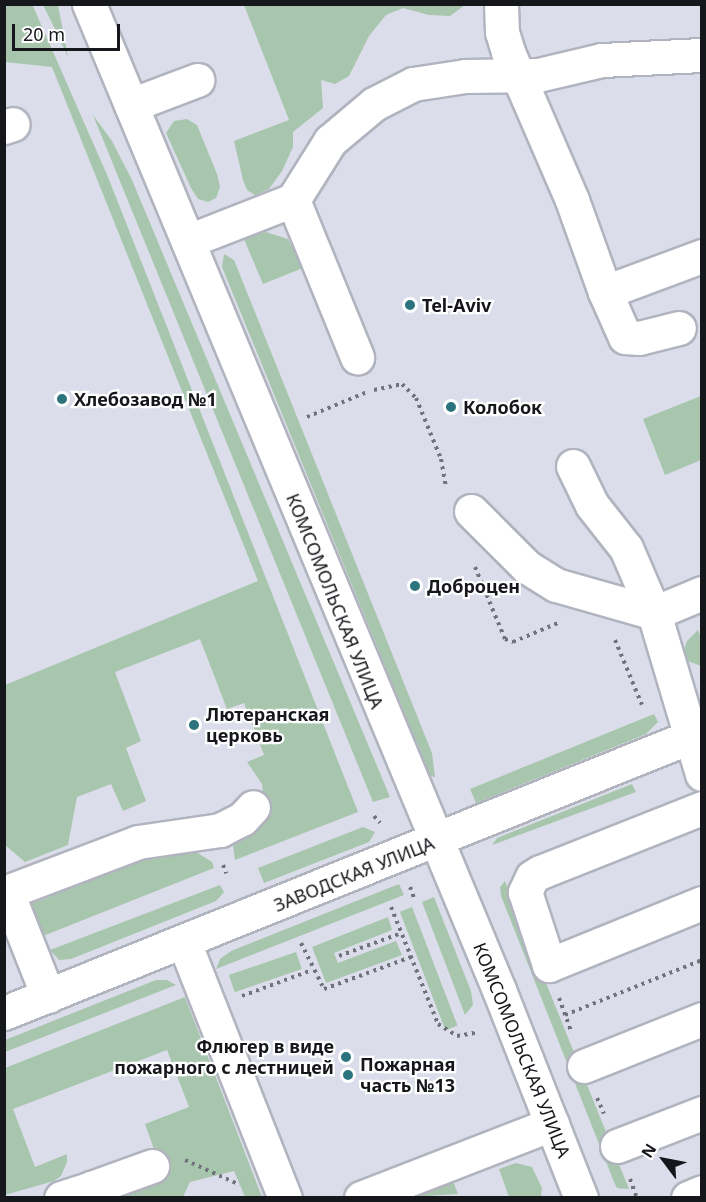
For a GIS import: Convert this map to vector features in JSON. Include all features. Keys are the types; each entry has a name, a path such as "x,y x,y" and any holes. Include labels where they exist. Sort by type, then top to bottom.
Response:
{"street":[{"path":"501,4 502,32 517,76 568,191 605,292 625,337 639,338 679,328"},
{"name":"КОМСОМОЛЬСКАЯ УЛИЦА","path":"100,8 131,105 512,1023 581,1197"},
{"path":"188,241 293,200 330,141 349,122 394,93 437,79 538,75 602,60 702,55"},
{"path":"131,105 197,80"},
{"path":"293,200 357,357"},
{"path":"605,292 702,256"},
{"path":"573,466 592,505 626,548 654,613 696,734 702,774"},
{"path":"471,511 541,578 654,613 702,593"},
{"name":"ЗАВОДСКАЯ УЛИЦА","path":"4,1013 435,842 696,734"},
{"path":"48,996 6,893 138,842 220,830 242,819 253,807"},
{"path":"702,808 540,872 532,877 525,892 549,965 702,903"},
{"path":"184,942 285,1197"},
{"path":"584,1065 702,1019"},
{"path":"616,1146 702,1113"},
{"path":"361,1197 552,1124"},
{"path":"82,1194 152,1166"},
{"path":"688,1197 702,1192"}],"path":[{"path":"391,907 443,1030 463,1036 512,1023"},
{"path":"339,956 402,933"},
{"path":"301,943 320,987 329,989 411,957"},
{"path":"565,1015 702,960"},
{"path":"232,1001 312,969"},
{"path":"152,1166 170,1159 190,1160 236,1181 243,1189"}],"green space":[{"path":"32,4 108,177 358,812 235,860 233,846 264,801 262,784 247,762 264,755 244,703 227,709 200,639 115,672 141,741 126,748 146,801 123,811 111,784 77,797 68,845 25,862 5,845 5,685 258,581 52,67 5,62 5,5"},
{"path":"43,5 58,5 68,57 53,25"},
{"path":"244,5 465,5 450,16 429,15 403,8 386,15 369,36 349,76 335,84 321,80 323,108 293,132 293,147 282,171 269,189 255,195 247,190 243,180 234,141 289,120"},
{"path":"93,115 112,141 132,180 390,797 373,802"},
{"path":"187,119 197,125 217,174 220,187 216,198 208,202 198,199 191,188 166,133 174,121"},
{"path":"266,232 288,239 303,268 263,284 244,239"},
{"path":"224,254 234,260 432,753 435,777 430,776 222,267"},
{"path":"701,396 701,460 665,475 643,419"},
{"path":"698,630 701,638 701,666 685,660 684,650 687,641"},
{"path":"654,714 658,722 646,734 476,803 470,789"},
{"path":"632,784 636,792 492,845 497,838"},
{"path":"363,827 375,832 369,842 264,883 258,868"},
{"path":"190,848 212,862 214,868 38,938 29,915 31,904 165,851"},
{"path":"505,881 629,1189 617,1188 614,1182 501,896 500,887"},
{"path":"399,884 404,895 216,969 220,959 231,951"},
{"path":"220,885 224,892 216,901 71,959 59,960 50,950"},
{"path":"434,897 471,991 473,1005 465,1015 422,902"},
{"path":"412,907 458,1026 445,1030 400,912"},
{"path":"388,917 392,930 334,953 338,963 396,941 402,955 326,983 312,947"},
{"path":"296,952 302,969 235,992 229,975"},
{"path":"156,980 167,980 176,985 5,1052 5,1040"},
{"path":"185,997 262,1197 245,1197 234,1171 190,1182 183,1197 118,1197 161,1169 145,1124 189,1107 167,1050 13,1109 35,1167 67,1154 67,1162 61,1176 54,1181 5,1195 5,1068"},
{"path":"516,1163 532,1167 542,1188 541,1197 509,1197 499,1169"},
{"path":"453,1181 458,1194 410,1197"}],"place":[{"name":"Tel-Aviv","path":"410,305"},
{"name":"Хлебозавод №1","path":"62,399"},
{"name":"Колобок","path":"451,407"},
{"name":"Доброцен","path":"415,586"},
{"name":"Лютеранская церковь","path":"194,725"},
{"name":"Флюгер в виде пожарного с лестницей","path":"346,1057"},
{"name":"Пожарная часть №13","path":"348,1075"}]}
